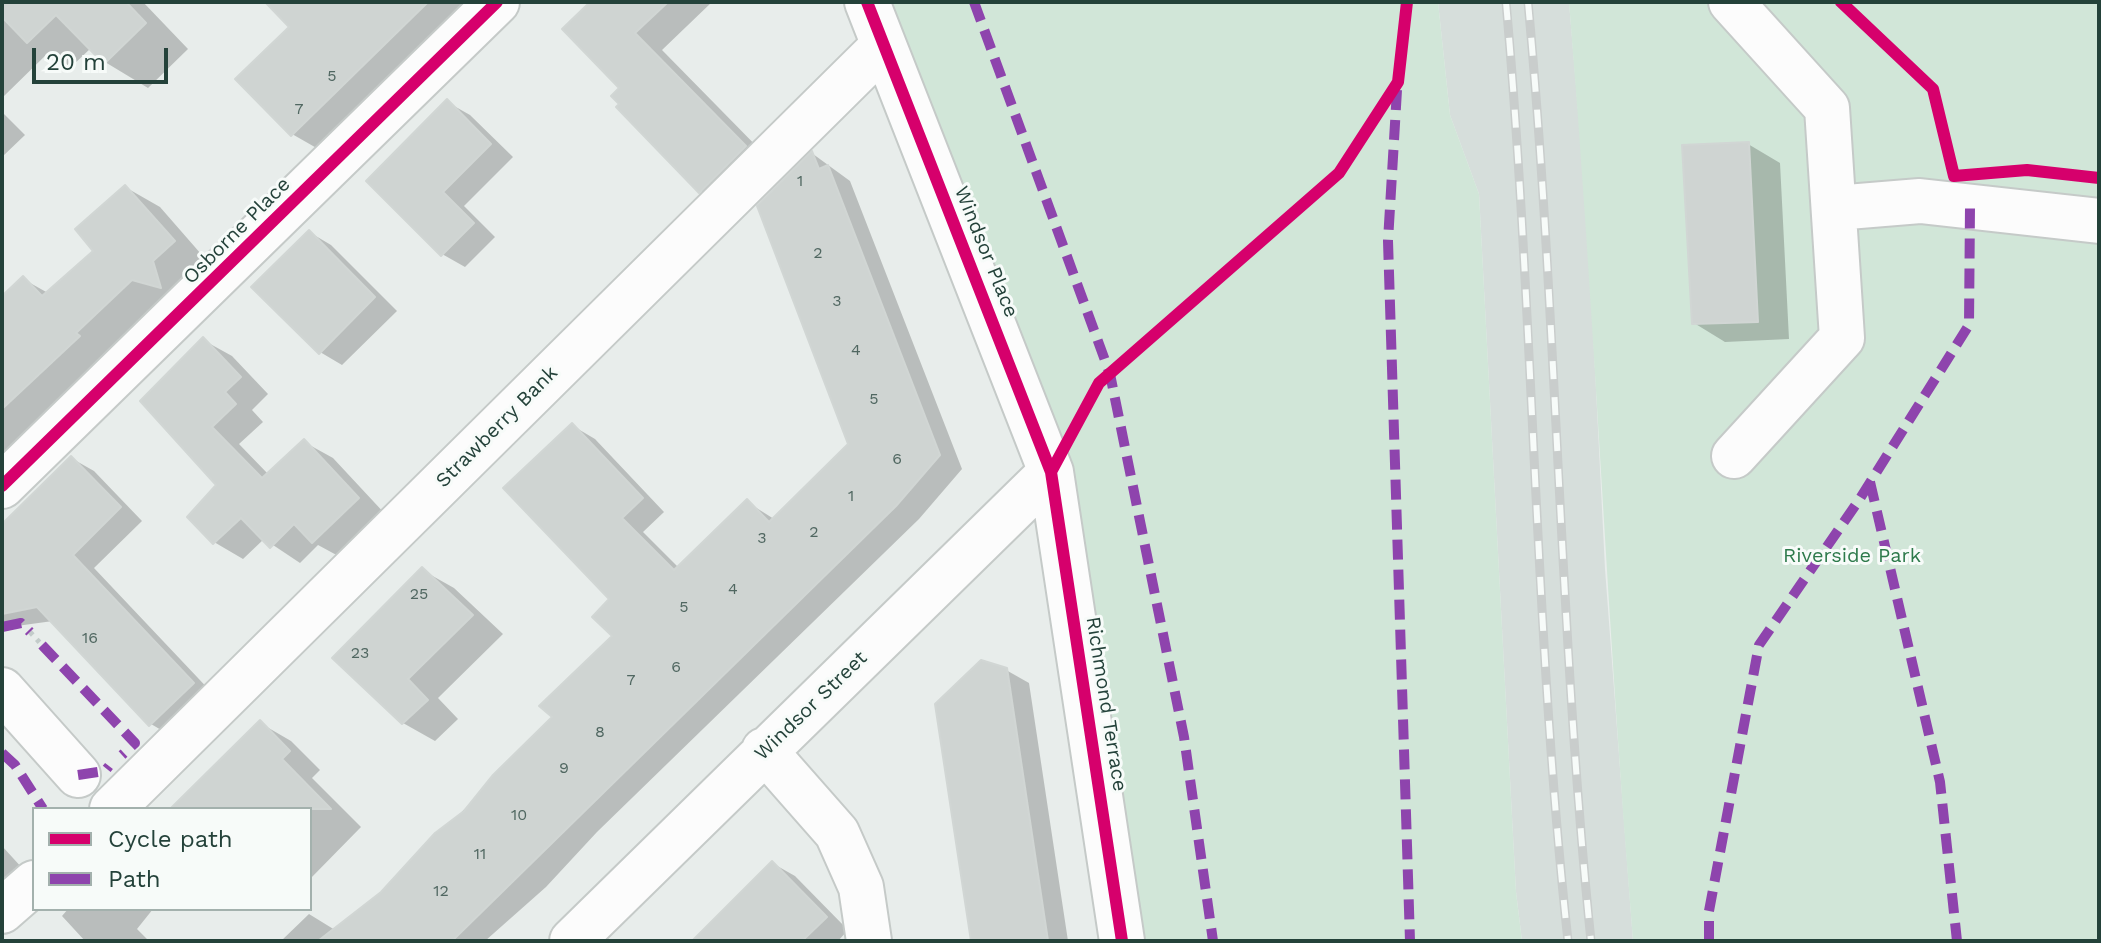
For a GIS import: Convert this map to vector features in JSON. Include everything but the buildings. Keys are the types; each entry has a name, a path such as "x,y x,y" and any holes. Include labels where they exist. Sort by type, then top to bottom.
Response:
{"street":[{"name":"Osborne Place","path":"2,486 497,2"},
{"name":"Windsor Place","path":"867,2 1051,472"},
{"path":"1731,2 1827,108 1842,338 1734,456"},
{"name":"Strawberry Bank","path":"114,807 883,46"},
{"path":"1835,208 1920,201 2099,221"},
{"name":"Windsor Street","path":"572,941 1051,472"},
{"name":"Richmond Terrace","path":"1051,472 1122,941"},
{"path":"2,690 78,775"},
{"path":"764,750 837,833 861,887 869,941"},
{"path":"2,911 32,885"}],"path":[{"path":"30,632 42,645"}],"shaded area":[{"path":"1438,2 1569,2 1588,229 1605,569 1633,941 1522,941 1516,892 1479,194 1450,115"}],"green space":[{"path":"891,2 1438,2 1450,115 1479,194 1516,892 1522,941 1134,941 1063,480"},
{"name":"Riverside Park","path":"1569,2 2099,2 2099,941 1633,941","holes":["1683,145 1758,322 1692,324"]}],"railway":[{"path":"1506,2 1523,236 1548,707 1568,941"},
{"path":"1528,2 1546,236 1572,707 1591,941"}],"marked path":[{"path":"974,2 1110,374 1184,737 1213,941"},
{"path":"1397,90 1388,241 1410,941"},
{"path":"1709,941 1709,911 1759,645 1859,500 1969,325 1970,206"},
{"path":"1870,482 1940,782 1957,941"},
{"path":"2,627 21,623 30,632"},
{"path":"42,645 135,743 122,755"},
{"path":"2,753 15,765 42,807"},
{"path":"78,775 105,771 109,766"}],"cycle path":[{"path":"2,486 497,2"},
{"path":"867,2 1051,472 1122,941"},
{"path":"1051,472 1099,383 1339,173 1398,82 1407,2"},
{"path":"1841,2 1933,89 1954,176 2027,170 2099,178"}]}
